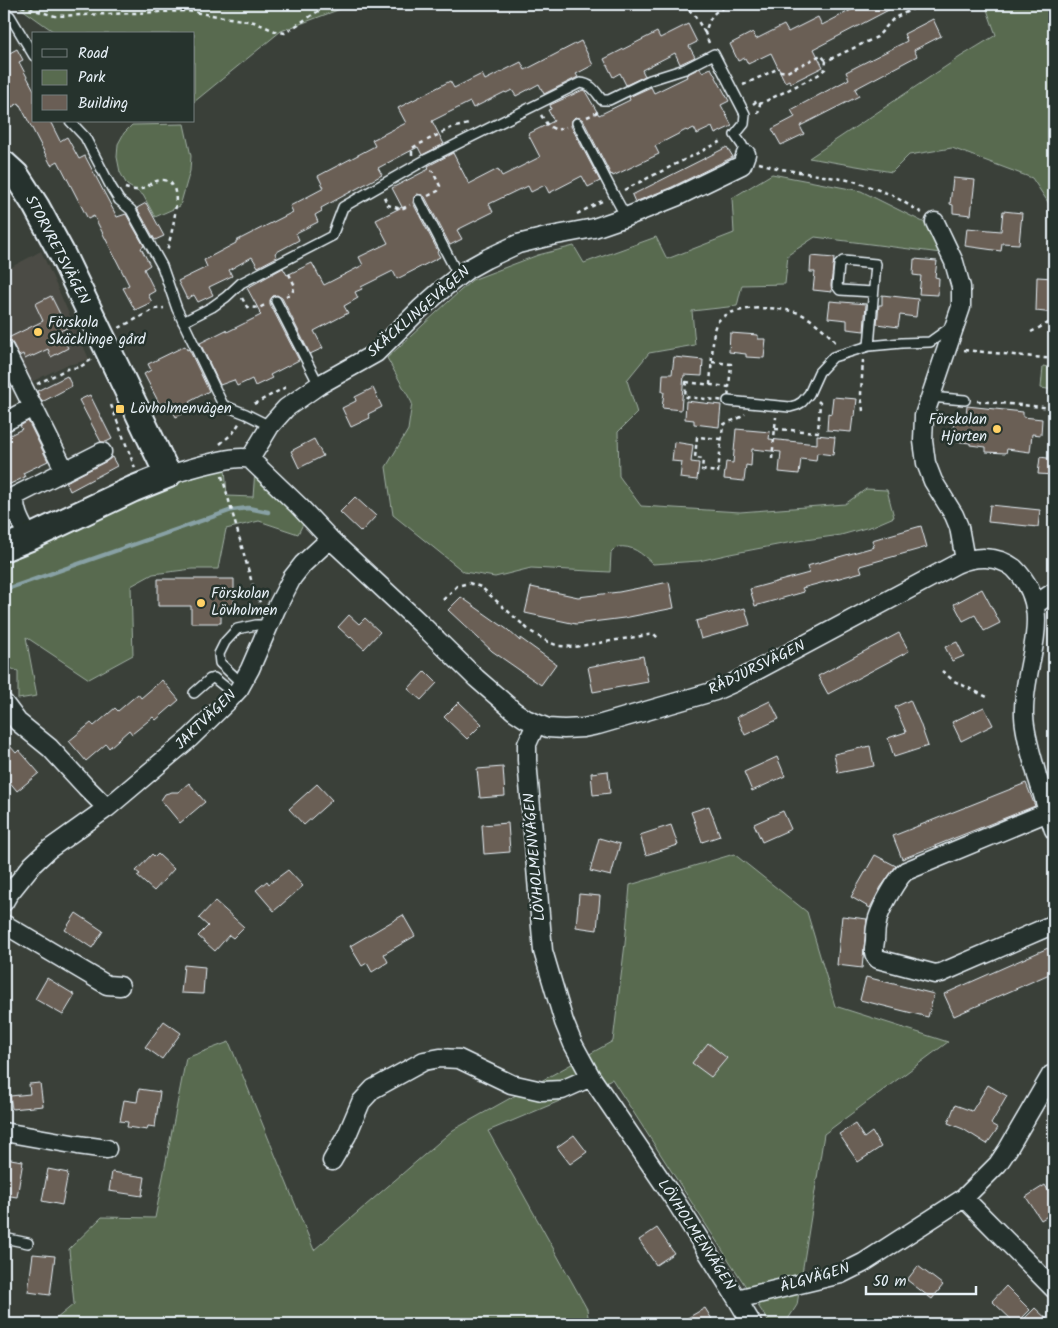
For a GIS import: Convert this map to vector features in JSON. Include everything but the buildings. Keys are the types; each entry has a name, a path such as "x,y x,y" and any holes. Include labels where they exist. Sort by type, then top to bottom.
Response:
{"street":[{"name":"SKÄCKLINGEVÄGEN","path":"250,459 270,426 286,408 319,385 376,353 444,287 468,269 518,244 594,228 676,197 742,165 746,154"},
{"name":"STORVRETSVÄGEN","path":"4,164 16,175 41,214 168,475"},
{"path":"935,222 954,262 961,287 961,307 923,420 923,441 926,463 933,481 954,515 959,527 965,560"},
{"path":"4,349 65,471"},
{"path":"4,422 32,407"},
{"path":"29,538 16,513 14,506 15,496 102,452"},
{"path":"4,548 168,475 243,457 250,459 494,694 526,720 536,724"},
{"name":"JAKTVÄGEN","path":"4,902 32,865 48,850 107,808 190,738 227,702 250,670 292,578 303,564 330,538"},
{"name":"RÅDJURSVÄGEN","path":"536,724 548,728 564,729 598,725 715,691 942,570 965,560 989,558 1011,566 1027,580 1036,595 1041,609 1042,627 1026,693 1024,716 1028,741 1049,794 1048,812 1054,830"},
{"path":"1039,602 1054,592"},
{"path":"4,703 18,722 50,748 107,808"},
{"name":"LÖVHOLMENVÄGEN","path":"536,724 527,744 527,760 543,950 564,1022 573,1044 591,1077 676,1202 752,1324"},
{"path":"1048,812 906,871 899,878 878,917 874,956 878,959 927,973 941,973 1052,925 1054,922"},
{"path":"4,924 107,985 120,986"},
{"path":"332,1161 367,1095 373,1089 424,1061 440,1058 459,1058 511,1084 542,1090 562,1090 591,1077"},
{"name":"ÄLGVÄGEN","path":"737,1299 841,1274 863,1263 964,1198 998,1164 1051,1075"},
{"path":"4,1132 78,1146 107,1149"},
{"path":"964,1198 1054,1289"}],"lane":[{"path":"4,14 10,16 32,53"},
{"path":"183,322 226,297 242,284 332,236 343,207 427,159 580,83 592,87 602,100 609,100 650,80 685,69 714,54 745,114 744,124 735,135 746,154"},
{"path":"71,122 85,137 111,187 119,200 131,210 162,266 177,309 223,405 270,426"},
{"path":"578,123 626,217"},
{"path":"419,200 459,276"},
{"path":"867,347 873,292 876,264 843,262 839,265 837,286 840,290 873,292"},
{"path":"276,301 319,385"},
{"path":"728,401 790,407 797,405 810,394 820,372 834,357 867,347 930,342 955,324"},
{"path":"930,397 965,400"},
{"path":"238,688 236,678 220,663 219,654 225,642 237,628 269,625"},
{"path":"194,693 210,679 214,678 238,688"},
{"path":"4,1238 28,1243"}],"path":[{"path":"14,4 55,16 187,11 254,22 285,33 329,4"},
{"path":"669,4 723,7 737,4"},
{"path":"683,4 695,16 714,54"},
{"path":"826,61 877,37 894,18 923,4"},
{"path":"705,33 710,17 723,7"},
{"path":"732,90 775,70 786,72 821,55 826,61 825,69 818,75 760,104 757,102 743,109"},
{"path":"746,154 752,161 781,169 854,181 892,195 935,222"},
{"path":"111,187 137,190 161,180 171,183 176,194 174,227 162,266"},
{"path":"710,385 715,326 721,318 732,312 764,308 800,314 812,320 830,336 845,354"},
{"path":"1031,332 1054,320"},
{"path":"862,411 861,394 867,347"},
{"path":"964,350 1054,359"},
{"path":"712,362 731,364 728,401 685,397 686,382 729,387"},
{"path":"775,429 818,432 820,402 810,394"},
{"path":"965,400 1054,409 1051,450 1054,451"},
{"path":"722,439 697,437 695,458 703,459 702,470 718,472 722,439 723,425 727,421 741,418 754,404"},
{"path":"111,405 135,469"},
{"path":"772,459 777,406"},
{"path":"219,462 252,583 269,625"},
{"path":"443,600 457,586 470,583 481,587 530,631 548,642 559,646 574,647 654,634 659,639"},
{"path":"942,671 954,681 989,698"}],"shaded area":[{"path":"41,251 89,359 66,365 27,384 4,336 4,271"}],"green space":[{"path":"15,4 354,4 281,31 195,101 195,32 54,32"},
{"path":"985,4 1054,4 1054,211 1032,178 952,148 909,155 892,172 809,158 996,35"},
{"path":"184,124 191,156 190,171 180,206 155,217 143,195 127,185 120,172 117,157 118,144 124,133 132,125"},
{"path":"772,174 861,191 931,226 941,253 815,237 788,255 785,284 742,285 737,306 692,311 695,345 649,353 627,380 637,413 618,432 619,476 641,506 740,512 845,504 866,489 887,490 894,517 873,526 841,535 798,541 699,561 653,564 641,553 628,547 617,547 611,553 610,572 531,568 495,577 464,572 393,515 386,467 408,430 412,403 387,358 472,280 538,255 574,246 584,263 656,237 667,259 734,233 732,198"},
{"path":"1043,366 1054,368 1054,390 1041,388"},
{"path":"225,468 227,496 253,497 255,470 305,520 298,534 259,521 226,529 218,569 192,569 153,574 131,586 133,655 89,679 26,637 37,696 18,699 18,671 4,666 4,563 177,483"},
{"path":"734,854 807,912 835,1006 948,1042 824,1134 797,1305 785,1324 770,1324 612,1079 488,1131 587,1309 589,1324 50,1324 74,1304 69,1249 102,1217 155,1218 186,1058 229,1042 314,1250 453,1130 613,1041 630,885"}],"waterway":[{"path":"4,590 232,510 248,508 268,512"}],"place":[{"name":"Förskola Skäcklinge gård","path":"38,332"},
{"name":"Lövholmenvägen","path":"120,409"},
{"name":"Förskolan Hjorten","path":"997,429"},
{"name":"Förskolan Lövholmen","path":"201,603"}]}
